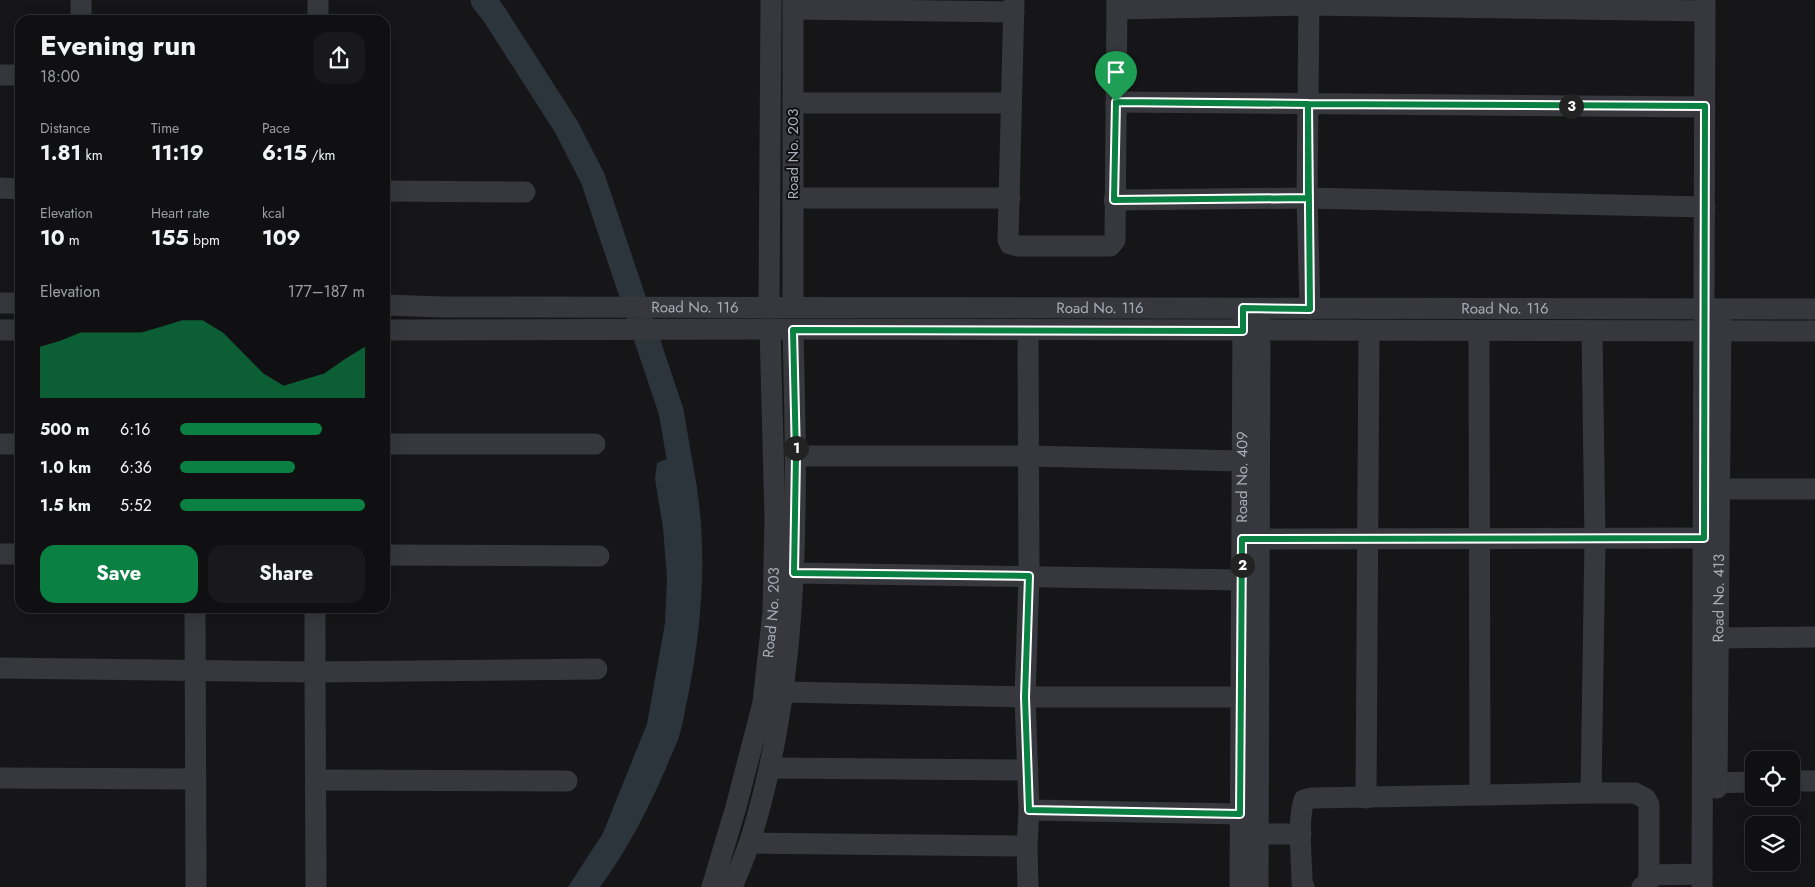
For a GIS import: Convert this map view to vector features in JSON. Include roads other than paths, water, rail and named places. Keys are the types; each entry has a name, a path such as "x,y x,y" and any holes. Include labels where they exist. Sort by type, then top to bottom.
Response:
{"street":[{"path":"81,0 81,15"},
{"path":"318,0 318,15"},
{"name":"Road No. 203","path":"769,307 771,0"},
{"path":"1309,2 1308,198 1310,309"},
{"path":"793,5 1014,6 1008,240 1010,244 1018,246 1110,246 1115,240 1117,5 1309,2 1705,5"},
{"name":"Road No. 203","path":"792,308 793,5"},
{"name":"Road No. 413","path":"1705,5 1705,207 1713,309 1719,489 1718,638 1707,883"},
{"path":"0,75 15,75"},
{"path":"793,102 1012,103"},
{"path":"1116,102 1705,106"},
{"path":"0,188 15,189"},
{"path":"390,191 525,192"},
{"path":"793,198 1010,198"},
{"path":"1114,200 1308,198 1705,207"},
{"path":"0,303 15,303"},
{"name":"Road No. 116","path":"390,306 1815,309"},
{"name":"Road No. 409","path":"1251,308 1250,539 1258,887"},
{"name":"Road No. 203","path":"712,887 736,807 763,703 773,612 775,518 770,329"},
{"path":"0,330 15,330"},
{"name":"Road No. 116","path":"390,330 1815,331"},
{"path":"732,887 750,843 770,768 783,692 794,573 796,456 793,330"},
{"path":"1028,331 1029,576 1025,697 1029,810 1027,846 1028,887"},
{"name":"Road No. 409","path":"1240,887 1242,580 1250,539 1242,461 1251,331"},
{"path":"1366,798 1370,331"},
{"path":"1479,331 1480,794"},
{"path":"1591,793 1595,538 1592,332"},
{"name":"Road No. 413","path":"1710,783 1704,538 1713,332"},
{"path":"0,444 15,444"},
{"path":"390,444 595,444"},
{"path":"796,456 1028,456 1242,461"},
{"path":"1719,489 1815,489"},
{"path":"1250,539 1704,538"},
{"path":"0,554 15,554"},
{"path":"390,555 599,556"},
{"path":"794,573 1242,580"},
{"path":"195,613 196,887"},
{"path":"315,613 316,887"},
{"path":"1718,638 1815,637"},
{"path":"0,668 315,672 597,670"},
{"path":"783,692 1025,697 1241,697"},
{"path":"770,768 1028,770"},
{"path":"0,778 196,779"},
{"path":"316,780 567,781"},
{"path":"1800,781 1815,781"},
{"path":"1710,783 1745,782"},
{"path":"1304,887 1302,883 1301,834 1304,800 1312,798 1480,794 1635,793 1646,799 1648,805 1646,881 1707,883"},
{"path":"1029,810 1240,814"},
{"path":"1258,834 1301,834"},
{"path":"750,843 1027,846"}],"waterway":[{"path":"483,0 494,14 567,128 593,179 671,411 685,492"}]}
